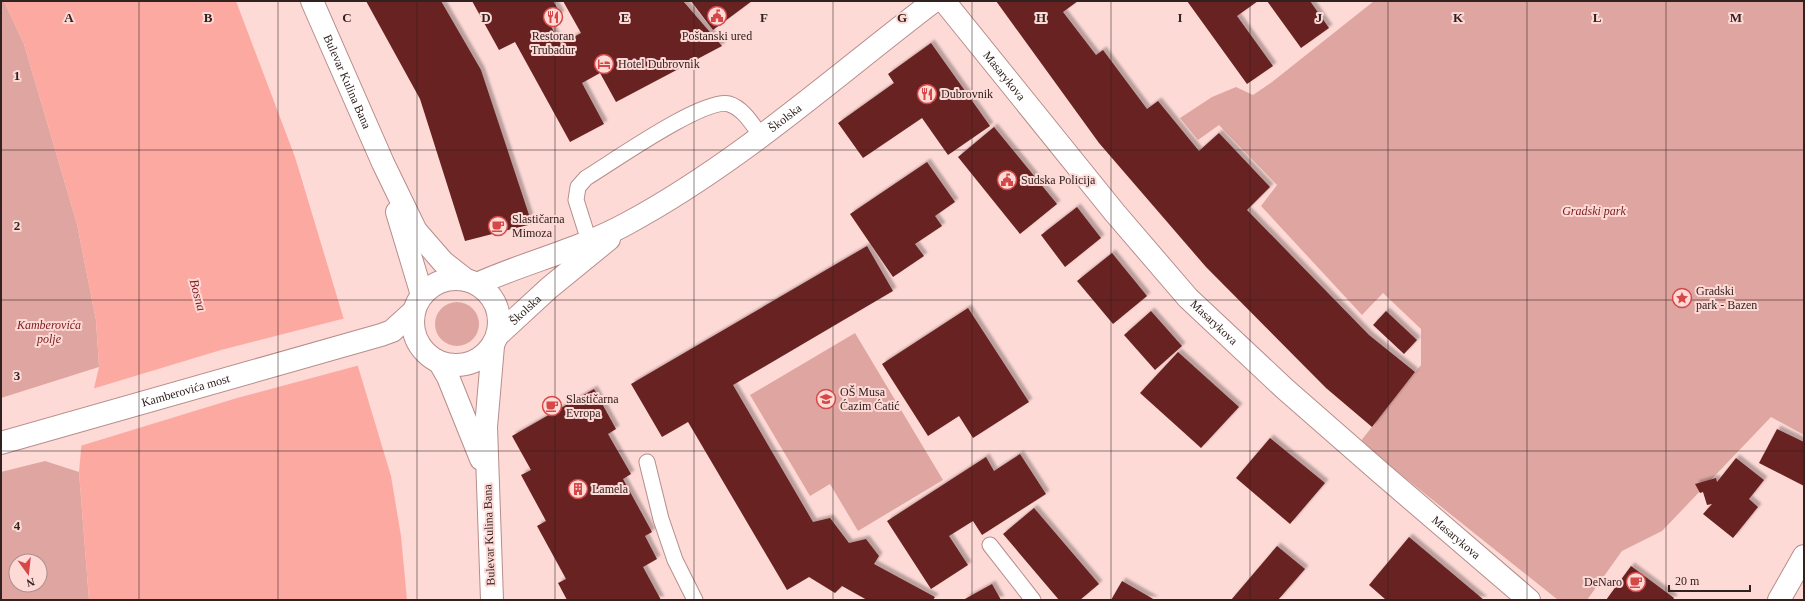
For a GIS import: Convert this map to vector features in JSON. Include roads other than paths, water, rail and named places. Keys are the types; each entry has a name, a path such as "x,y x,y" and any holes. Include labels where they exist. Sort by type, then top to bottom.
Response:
{"street":[{"name":"Bulevar Kulina Bana","path":"312,1 383,163 416,231 443,262 471,282"},
{"name":"Školska","path":"471,282 503,273 589,241 627,224 704,177 761,136 934,1"},
{"name":"Masarykova","path":"944,1 1115,213 1188,298 1285,389 1529,600"},
{"name":"Bulevar Kulina Bana","path":"383,163 418,303"},
{"name":"Školska","path":"495,341 549,288 627,224"},
{"path":"376,337 392,331 428,290 442,282 450,280 471,282 486,291 494,301 500,323 495,341 487,354 470,364 450,366 440,363 429,357 419,345 413,327 418,303"},
{"path":"376,337 405,340 419,345"},
{"name":"Kamberovića most","path":"1,443 376,337"},
{"name":"Bulevar Kulina Bana","path":"492,600 486,471 486,427 495,341"},
{"name":"Bulevar Kulina Bana","path":"440,363 448,377 486,471"},
{"path":"1779,600 1800,564"}],"lane":[{"path":"589,241 576,200 578,187 586,178 681,118 718,104 728,103 737,107 761,136"},
{"path":"647,462 661,519 675,560 695,600"},
{"path":"990,545 1033,600"}],"water":[{"name":"Bosna","path":"4,1 236,1 295,157 391,476 401,536 407,600 89,600 79,472 82,439 99,367 96,320 77,224 24,44"}],"place":[{"name":"Poštanski ured","path":"717,16"},
{"name":"Restoran Trubadur","path":"553,17"},
{"name":"Hotel Dubrovnik","path":"604,64"},
{"name":"Dubrovnik","path":"927,94"},
{"name":"Sudska Policija","path":"1007,180"},
{"name":"Slastičarna Mimoza","path":"498,226"},
{"name":"Gradski park - Bazen","path":"1682,298"},
{"name":"OŠ Musa Ćazim Ćatić","path":"826,399"},
{"name":"Slastičarna Evropa","path":"552,406"},
{"name":"Lamela","path":"578,489"},
{"name":"DeNaro","path":"1636,582"}],"park label":[{"name":"Gradski park","path":"1594,211"},
{"name":"Kamberovića polje","path":"49,332"}]}
